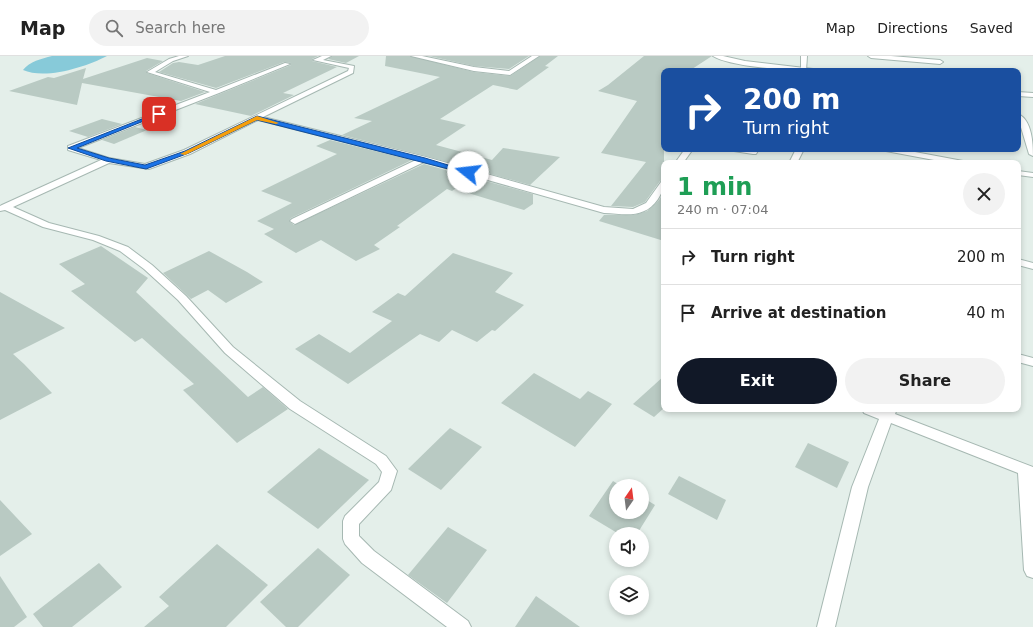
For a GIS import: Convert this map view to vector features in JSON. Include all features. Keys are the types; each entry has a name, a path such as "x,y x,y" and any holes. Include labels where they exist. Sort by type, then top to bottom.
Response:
{"street":[{"path":"185,56 171,60 150,72 217,92"},
{"path":"287,64 71,148 108,160 146,167 187,152 351,72 352,67 316,60 328,56"},
{"path":"414,56 474,69 510,73 536,56"},
{"path":"716,56 746,63 787,68"},
{"path":"804,56 804,68"},
{"path":"871,56 940,62"},
{"path":"1021,94 1033,95"},
{"path":"257,118 423,159 604,210 634,212 649,205 661,188"},
{"path":"1021,120 1024,124 1033,154"},
{"path":"902,152 946,160"},
{"path":"295,221 423,159"},
{"path":"3,209 108,160"},
{"path":"1021,173 1033,175"},
{"path":"3,209 46,226 96,238 124,249 148,267 182,298 229,350 295,405 381,460 390,471 386,485 351,521 351,539 368,557 462,627"},
{"path":"1021,263 1033,266"},
{"path":"1021,359 1033,362"},
{"path":"826,627 860,487 888,413 1029,472 1033,570"}],"water":[{"path":"52,56 107,56 77,68 54,73 42,74 23,70 32,62"}],"building":[{"path":"225,56 318,56 312,59 312,61 337,67 283,93 294,95 251,116 195,104 291,65 291,63 284,62 216,88 159,72 173,63 179,62 198,65"},
{"path":"332,56 359,56 346,63 328,59"},
{"path":"386,56 410,56 474,72 510,76 540,56 558,56 545,66 549,67 517,90 493,85 440,119 466,125 436,145 492,160 503,148 560,157 530,185 426,156 342,135 372,121 354,118 440,77 385,66"},
{"path":"429,56 529,56 509,69 474,66"},
{"path":"644,56 712,56 694,68 661,68 661,152 664,152 664,160 661,160 661,181 645,202 633,207 611,206 646,162 601,153 637,101 598,91 608,85"},
{"path":"147,58 163,61 146,71 147,73 205,92 181,101 82,83 77,105 9,91 48,77 54,78 86,68 83,79"},
{"path":"102,119 122,124 88,137 69,131"},
{"path":"135,127 147,130 114,144 102,140"},
{"path":"330,140 412,160 291,218 289,221 294,225 424,164 533,194 533,204 524,210 455,189 452,191 447,189 397,226 400,227 374,245 380,249 356,261 321,240 296,253 264,234 274,229 257,221 292,203 261,191 337,154 316,146"},
{"path":"661,196 661,240 599,221 604,215 634,215 647,211"},
{"path":"101,246 148,278 136,292 248,397 263,387 288,409 237,443 183,390 194,384 142,338 135,342 71,291 85,284 59,264"},
{"path":"209,251 263,282 226,303 208,290 191,299 163,273"},
{"path":"453,253 513,273 495,292 524,305 495,331 492,330 477,342 452,330 439,342 420,334 348,384 295,349 319,334 350,353 392,321 372,312 398,293 405,296"},
{"path":"0,292 65,328 13,354 52,393 0,420"},
{"path":"534,373 580,399 588,391 612,404 575,447 501,403"},
{"path":"661,379 661,411 654,417 633,404"},
{"path":"450,428 482,447 441,490 408,469"},
{"path":"808,443 849,462 837,488 795,467"},
{"path":"319,448 369,480 318,529 267,492"},
{"path":"679,476 726,500 717,520 668,494"},
{"path":"609,487 609,519 646,519 641,527 609,528 589,516"},
{"path":"0,500 32,534 0,556"},
{"path":"649,501 655,505 649,515"},
{"path":"448,527 487,550 447,603 408,575"},
{"path":"217,544 268,585 226,627 144,627 169,606 159,597"},
{"path":"318,548 350,575 298,627 286,627 260,602"},
{"path":"99,563 122,587 72,627 43,627 33,614"},
{"path":"0,576 27,617 14,627 0,627"},
{"path":"536,596 580,627 515,627"}],"slow traffic":[{"path":"183,154 257,118 276,123"}],"route":[{"path":"159,114 71,148 108,160 146,167 187,152 257,118 423,159 468,172"}]}
